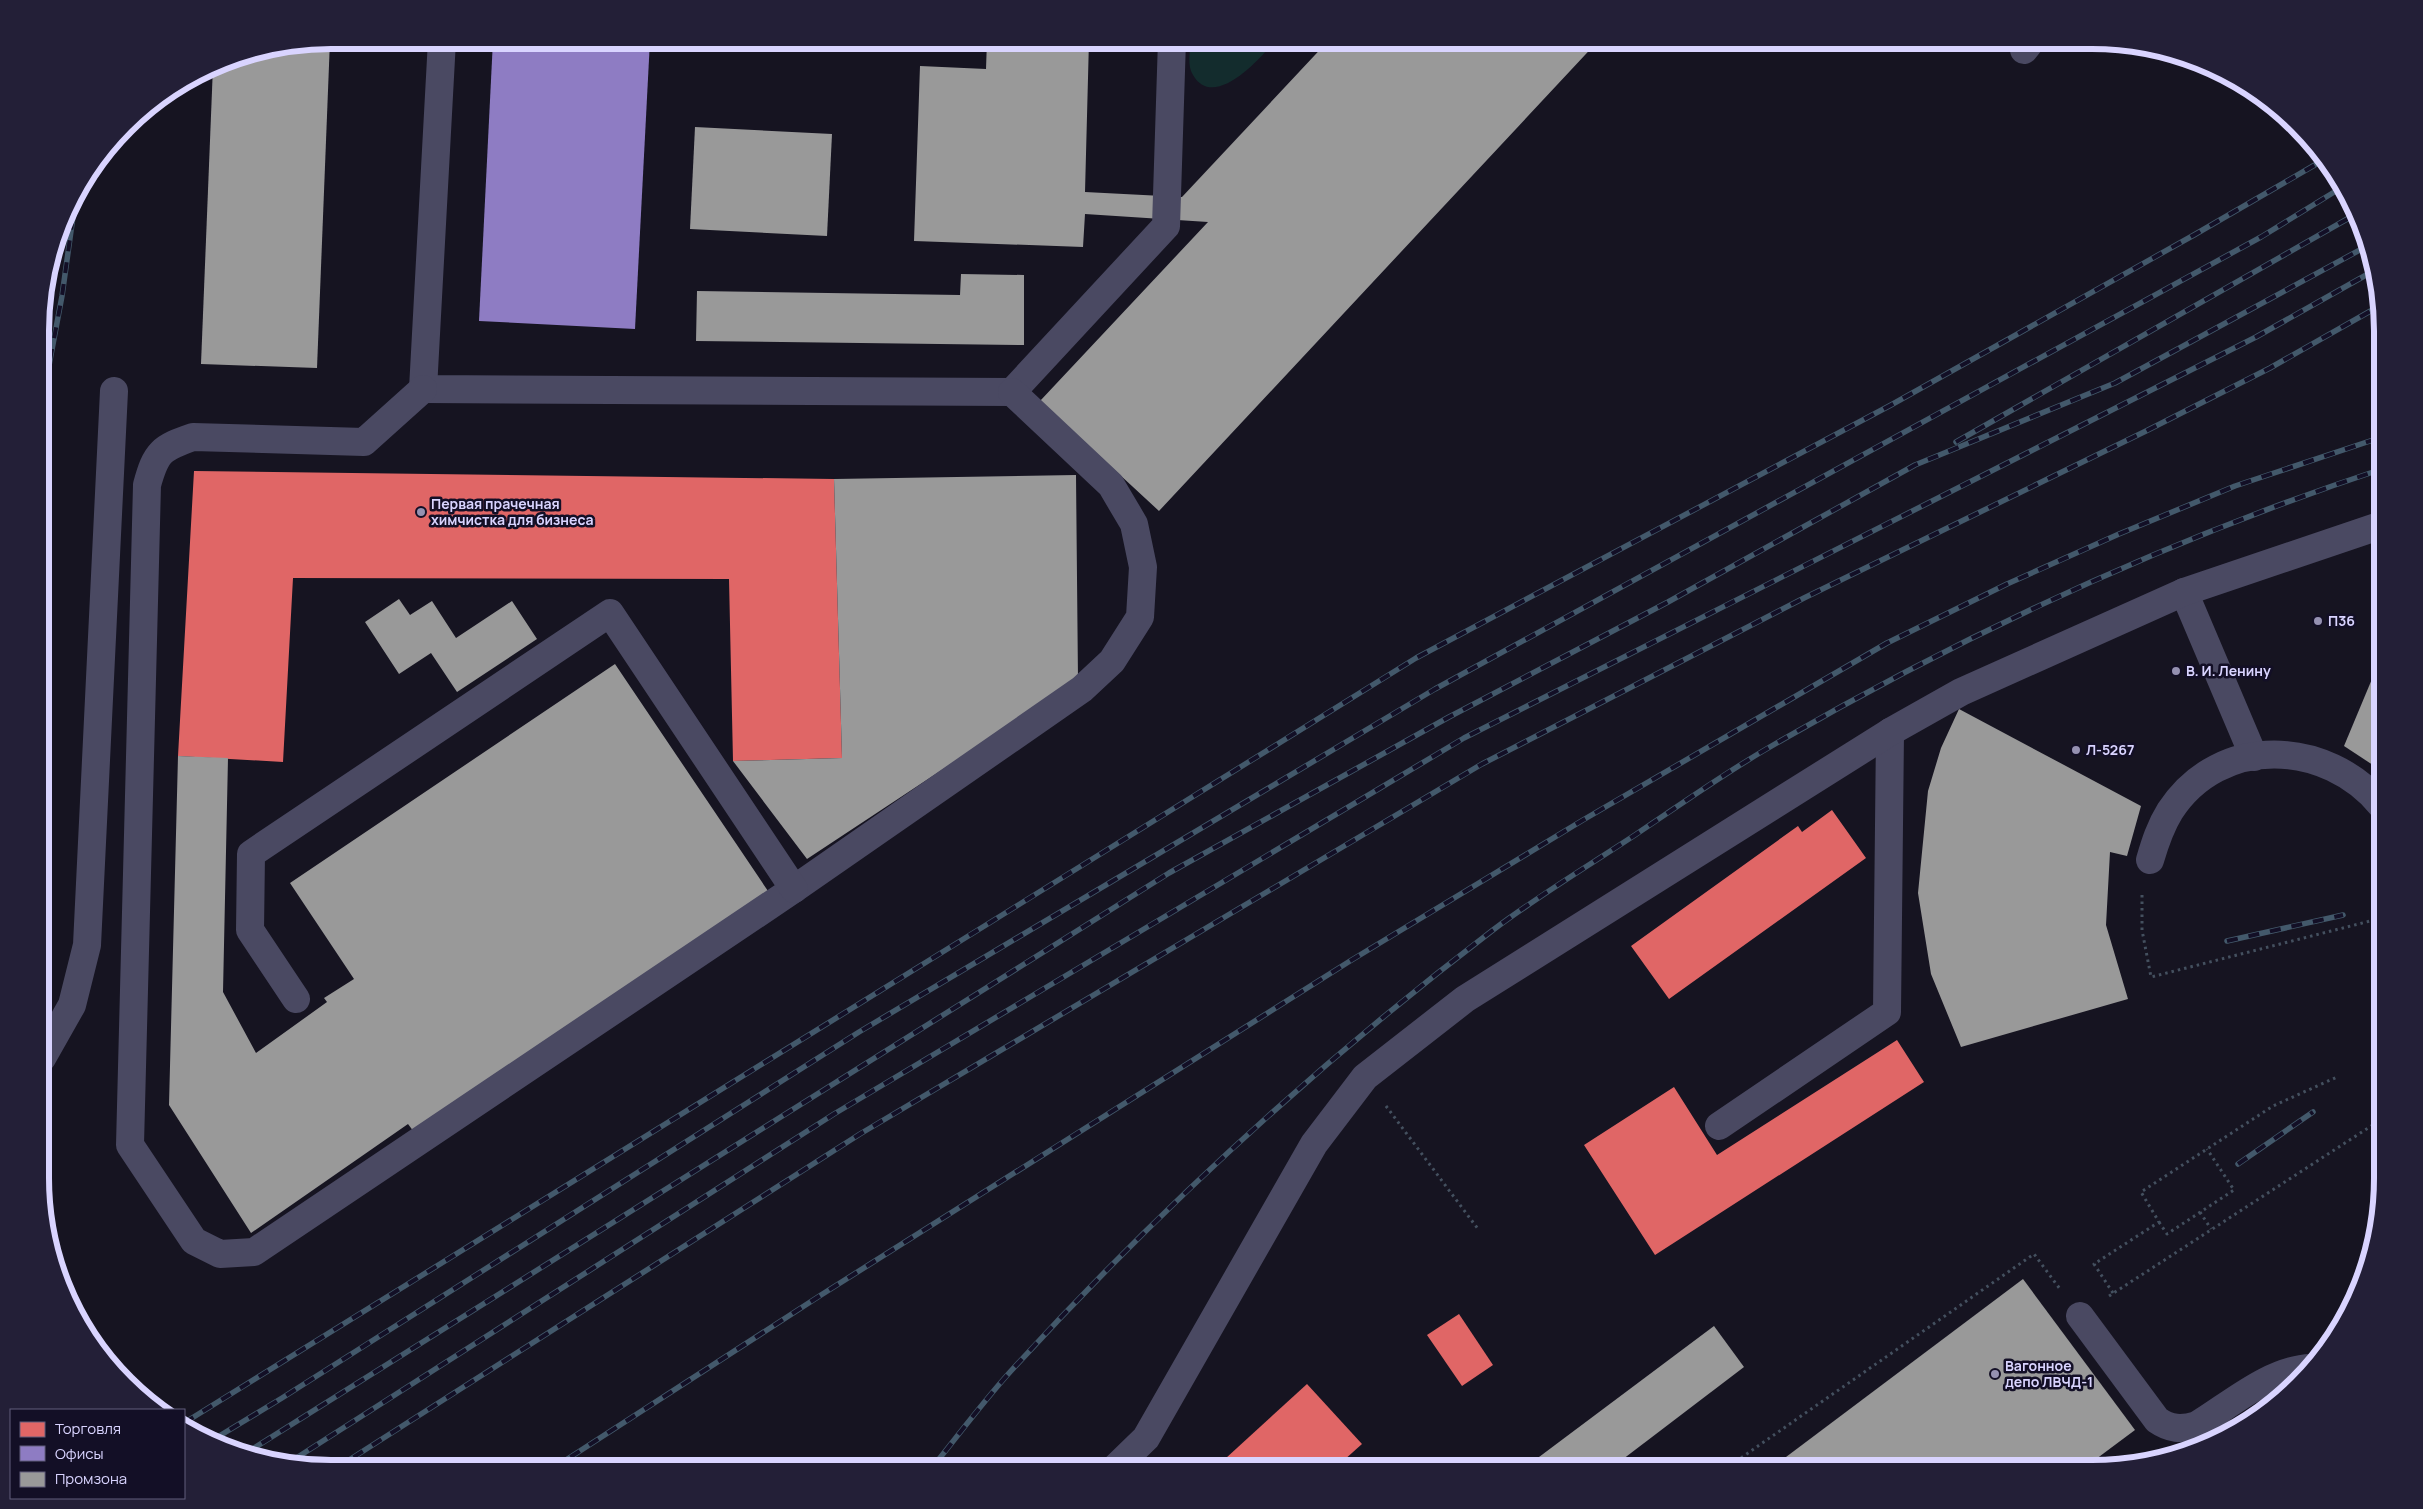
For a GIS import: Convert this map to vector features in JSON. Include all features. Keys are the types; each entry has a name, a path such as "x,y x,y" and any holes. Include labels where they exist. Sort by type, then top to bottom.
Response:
{"street":[{"path":"423,389 442,49"},
{"path":"1012,392 1166,226 1172,49"},
{"path":"423,389 1012,392 1111,486 1134,524 1144,567 1140,617 1112,661 1082,689 794,889 254,1252 220,1254 194,1242 130,1145 147,485 154,460 171,445 193,437 364,442 423,389"},
{"path":"49,1046 72,1005 87,945 114,391"},
{"path":"1123,1460 1146,1438 1314,1144 1365,1077 1465,999 1890,732 1961,692 2184,592 2374,528"},
{"path":"2184,592 2254,757"},
{"path":"296,999 250,930 251,854 610,613 794,889"},
{"path":"1719,1126 1887,1012 1890,732"},
{"path":"2150,860 2157,834 2170,810 2188,790 2210,773 2235,761 2288,754 2316,760 2341,770 2356,780 2374,798"},
{"path":"2080,1316 2157,1420 2166,1426 2183,1429 2197,1425 2278,1374 2301,1368"}],"path":[{"path":"2150,860 2142,895 2142,930 2151,977 2374,920"},
{"path":"1365,1077 1478,1229"},
{"path":"2207,1149 2234,1190 2167,1234 2141,1192 2207,1149 2273,1106 2337,1077"},
{"path":"1737,1460 2034,1254 2080,1316 2374,1124"},
{"path":"2200,1212 2211,1229"},
{"path":"2113,1294 2094,1264 2159,1222"}],"green space":[{"path":"1190,49 1267,50 1242,74 1221,86 1211,87 1201,84 1191,71"}],"building: Торговля":[{"path":"194,471 834,479 842,758 733,761 729,579 293,578 283,762 178,756"},
{"path":"1832,810 1866,858 1669,999 1631,946 1798,826 1802,832"},
{"path":"1897,1040 1924,1082 1655,1255 1584,1145 1674,1087 1717,1155"},
{"path":"1459,1314 1493,1365 1462,1386 1427,1335"},
{"path":"1307,1384 1362,1444 1344,1460 1224,1460"}],"building: Офисы":[{"path":"493,49 650,49 635,329 479,321"}],"building: Промзона":[{"path":"313,49 330,49 317,368 201,364 213,75 258,58 276,54"},
{"path":"987,49 1089,49 1085,192 1182,197 1321,49 1591,49 1159,511 1040,401 1208,222 1085,214 1083,247 914,241 920,66 986,69"},
{"path":"695,127 832,134 827,236 690,229"},
{"path":"961,274 1024,275 1024,345 696,341 697,291 960,295"},
{"path":"1076,475 1078,680 807,859 733,761 842,758 834,479"},
{"path":"399,599 410,615 432,601 456,638 512,601 537,639 457,692 431,653 399,674 365,622"},
{"path":"615,664 770,894 414,1132 408,1124 251,1233 169,1105 178,756 228,758 223,992 256,1053 327,1002 324,998 354,979 290,883"},
{"path":"2374,674 2374,766 2344,746"},
{"path":"1959,709 2141,806 2127,856 2110,852 2106,925 2128,999 1961,1047 1931,974 1918,893 1928,791 1941,748"},
{"name":"Вагонное депо ЛВЧД-1","path":"2023,1279 2135,1430 2095,1460 1782,1460"},
{"path":"1714,1326 1744,1367 1622,1460 1535,1460"}],"railway":[{"path":"188,1421 1416,658 1891,405 2319,163"},
{"path":"218,1437 859,1032 1435,689 2261,237 2336,191"},
{"path":"49,366 62,296 73,217"},
{"path":"1956,442 2350,217"},
{"path":"252,1449 1169,873 1449,717 1668,602 1915,465 2115,383 2362,249"},
{"path":"296,1458 834,1114 1464,738 2256,337 2368,274"},
{"path":"349,1460 860,1134 1482,764 1804,598 2146,431 2270,368 2374,309"},
{"path":"566,1460 821,1295 1350,961 1583,820 1887,643 2007,584 2119,534 2235,486 2374,440"},
{"path":"938,1460 1010,1372 1066,1312 1182,1196 1303,1085 1365,1032 1493,930 1528,905 1763,751 1837,709 1988,630 2143,559 2222,527 2374,472"},
{"path":"2227,941 2343,915"},
{"path":"2238,1164 2313,1112"}],"place":[{"name":"Первая прачечная химчистка для бизнеса","path":"421,512"},
{"name":"П36","path":"2318,621"},
{"name":"В. И. Ленину","path":"2176,671"},
{"name":"Л-5267","path":"2076,750"},
{"name":"Вагонное депо ЛВЧД-1","path":"1995,1374"}]}
